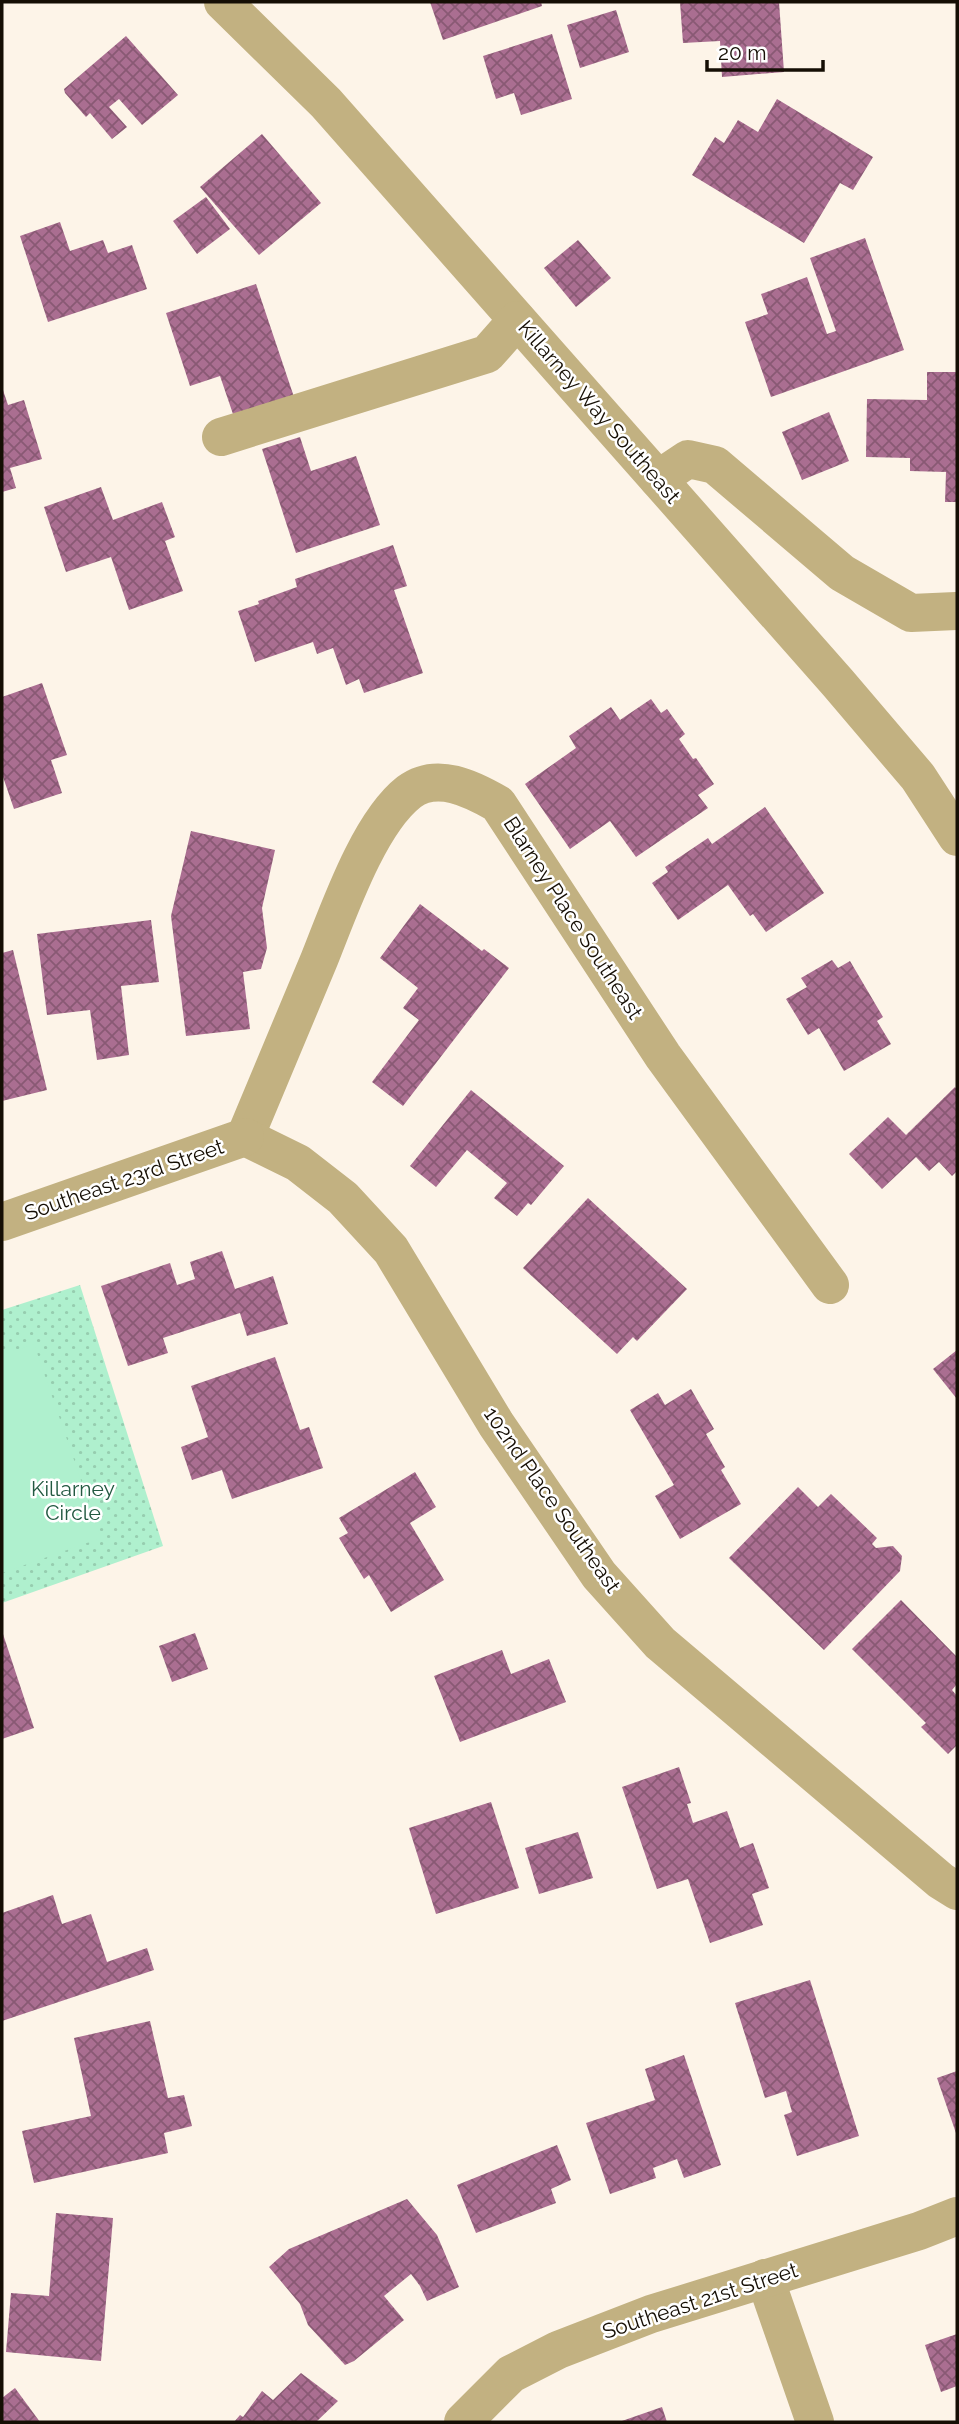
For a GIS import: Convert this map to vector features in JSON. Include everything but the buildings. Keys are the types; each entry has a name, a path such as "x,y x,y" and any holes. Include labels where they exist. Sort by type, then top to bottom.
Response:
{"street":[{"name":"Killarney Way Southeast","path":"223,2 326,103 658,479 918,777 957,837"},
{"path":"221,437 487,354 517,320"},
{"path":"658,479 688,459 715,465 842,573 911,612 956,611"},
{"name":"Blarney Place Southeast","path":"245,1138 360,859 393,809 410,791 438,781 472,789 498,804 663,1056 830,1285"},
{"name":"Southeast 23rd Street","path":"2,1222 245,1138"},
{"name":"102nd Place Southeast","path":"245,1138 298,1163 343,1198 391,1250 496,1424 591,1564 660,1643 941,1881 957,1891"},
{"name":"Southeast 21st Street","path":"463,2422 511,2374 558,2350 650,2314 957,2217"},
{"path":"765,2278 815,2422"}],"green space":[{"name":"Killarney Circle","path":"80,1285 163,1546 2,1603 2,1310"},
{"path":"34,1344 101,1538 2,1573 2,1355"}]}
